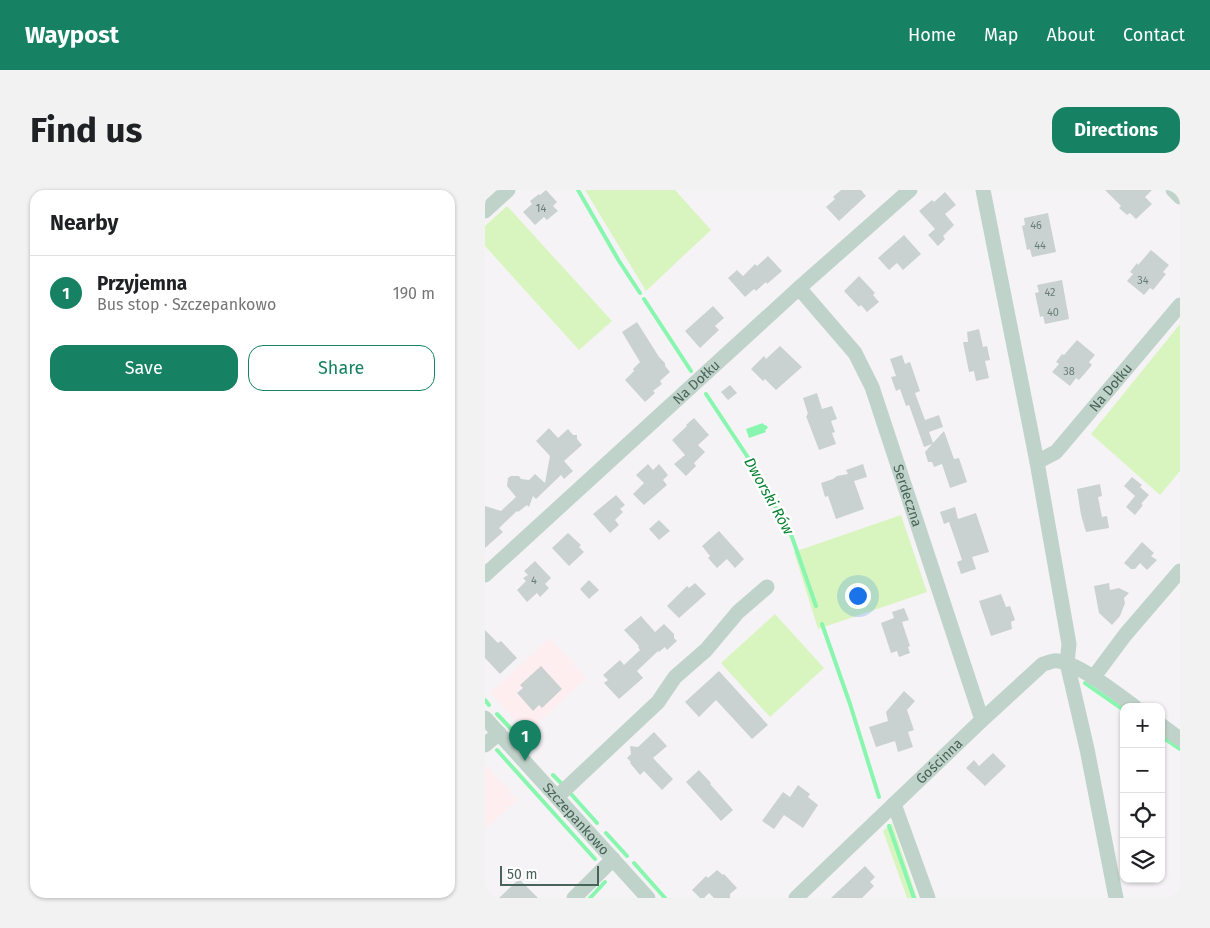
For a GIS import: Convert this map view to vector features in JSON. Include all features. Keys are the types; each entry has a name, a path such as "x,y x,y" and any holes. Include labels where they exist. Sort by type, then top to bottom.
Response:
{"street":[{"path":"485,211 508,190"},
{"name":"Na Dołku","path":"485,575 799,288 910,190"},
{"path":"983,190 1037,462 1069,644 1067,663 1087,749 1116,898"},
{"path":"1173,190 1180,198"},
{"name":"Serdeczna","path":"799,288 855,353 872,387 982,720"},
{"name":"Na Dołku","path":"1037,462 1056,452 1180,305"},
{"path":"1093,678 1125,635 1180,571"},
{"path":"557,798 658,702 675,677 706,650 737,612 767,587"},
{"name":"Gościnna","path":"796,898 1043,664 1056,660 1067,663"},
{"path":"1067,663 1129,703"},
{"name":"Szczepankowo","path":"485,718 648,898"},
{"path":"1165,729 1180,739"},
{"path":"485,744 499,733"},
{"path":"894,804 928,898"},
{"path":"574,898 613,859"}],"shaded area":[{"path":"585,190 675,190 711,230 646,291"},
{"path":"507,206 612,321 579,350 485,246 485,226"},
{"path":"1180,324 1180,471 1160,495 1091,434"},
{"path":"763,423 768,428 765,430 766,432 749,438 746,429"},
{"path":"901,515 927,592 818,629 794,552"},
{"path":"775,614 824,668 770,717 721,663"},
{"path":"550,638 586,678 527,733 490,693"},
{"path":"485,765 517,800 485,829"},
{"path":"892,823 917,898 907,898 883,831"}],"building":[{"path":"546,190 557,202 553,206 558,211 547,220 544,217 535,225 523,212 532,204 530,201"},
{"path":"841,190 861,190 866,196 839,221 826,207"},
{"path":"1105,190 1152,190 1145,197 1152,204 1136,219 1130,213 1127,215 1119,208 1121,206"},
{"path":"945,192 956,205 945,214 954,225 943,236 945,239 938,246 928,235 935,229 919,211 932,200 934,202"},
{"path":"1048,213 1056,252 1032,257 1030,249 1027,250 1022,226 1025,225 1024,218"},
{"path":"904,235 921,254 903,270 897,263 889,270 878,258"},
{"path":"1151,250 1169,265 1163,272 1166,274 1153,290 1150,288 1144,295 1127,281 1133,274 1130,272"},
{"path":"768,256 782,271 767,284 766,282 756,291 754,289 745,297 728,278 737,270 743,276 755,264 757,266"},
{"path":"859,276 875,293 873,295 879,302 867,312 861,305 859,307 844,291"},
{"path":"1062,280 1069,319 1045,324 1043,316 1040,317 1035,293 1039,292 1037,285"},
{"path":"713,306 724,318 715,326 719,330 700,348 685,331"},
{"path":"637,322 670,372 660,381 662,384 653,391 655,393 645,402 625,380 640,362 622,332"},
{"path":"979,329 983,347 987,346 990,360 985,361 989,378 976,381 974,371 969,372 963,342 968,342 967,332"},
{"path":"1077,340 1095,355 1089,362 1092,365 1079,380 1076,378 1070,386 1052,372 1059,364 1056,362 1062,354 1064,355"},
{"path":"780,346 802,367 776,390 751,369 764,356 766,359"},
{"path":"902,355 905,364 910,362 920,391 915,393 925,420 939,415 943,427 929,432 933,443 944,431 954,459 959,458 967,482 950,488 942,464 934,467 932,462 928,462 925,452 932,444 924,447 909,405 906,406 900,389 896,391 891,377 896,376 890,359"},
{"path":"730,385 737,393 728,400 721,392"},
{"path":"817,393 822,409 832,406 837,419 831,421 835,432 832,433 836,444 819,450 806,416 808,414 803,398"},
{"path":"694,418 709,435 698,445 705,452 694,463 696,466 686,476 674,464 685,455 672,440"},
{"path":"549,428 558,438 568,429 573,435 577,435 577,439 582,445 564,461 573,471 564,479 561,475 536,499 533,496 529,507 527,505 517,511 499,528 503,532 485,548 485,506 501,511 516,497 507,486 508,478 519,476 521,479 529,480 535,474 545,483 550,456 536,441"},
{"path":"648,464 653,470 659,464 668,475 663,480 667,485 644,505 633,494 644,483 636,475"},
{"path":"863,464 867,477 854,481 864,509 836,519 828,496 825,497 821,483 837,476 848,474 846,470"},
{"path":"1132,477 1142,485 1140,487 1149,495 1135,515 1126,507 1135,496 1124,486"},
{"path":"1100,484 1102,496 1098,497 1102,517 1107,516 1109,528 1086,532 1077,489"},
{"path":"616,495 625,505 620,509 623,512 615,520 619,525 610,533 593,514"},
{"path":"955,507 958,519 976,513 989,552 972,557 976,569 961,574 957,562 962,560 955,539 949,522 944,524 940,512"},
{"path":"659,520 670,531 659,540 649,529"},
{"path":"719,531 744,559 735,568 727,559 717,568 708,558 710,556 702,546"},
{"path":"568,533 581,545 579,547 584,552 569,566 552,548"},
{"path":"1142,542 1154,553 1151,556 1157,560 1147,570 1140,563 1135,569 1131,569 1124,563"},
{"path":"535,561 551,578 545,584 549,588 540,597 537,593 527,602 517,590 526,581 523,578 528,575 524,571"},
{"path":"589,580 599,590 589,599 580,589"},
{"path":"695,583 706,594 679,618 667,606 687,586 689,588"},
{"path":"1109,583 1110,590 1119,588 1129,593 1124,598 1125,603 1120,616 1112,625 1099,613 1094,586"},
{"path":"1001,594 1006,607 1010,606 1015,620 1011,622 1012,629 991,636 979,601"},
{"path":"904,608 909,620 902,622 910,646 908,647 910,653 899,657 897,651 891,653 881,623 894,618 892,612"},
{"path":"641,616 655,632 664,624 674,634 674,638 677,641 667,650 665,647 658,651 637,671 643,678 619,699 604,683 608,680 603,675 620,660 624,665 640,650 639,646 624,630"},
{"path":"485,630 498,643 501,641 517,658 500,674 485,658"},
{"path":"541,666 562,689 542,708 539,705 533,711 517,693 523,688 520,685"},
{"path":"719,671 768,725 752,739 716,700 699,717 685,702"},
{"path":"904,691 915,701 907,710 914,730 908,732 913,747 898,752 895,741 876,747 869,727 888,721 886,712"},
{"path":"654,732 667,746 653,758 673,779 662,790 644,771 640,775 627,758 631,754 630,746 638,747"},
{"path":"993,753 1006,766 985,786 966,768 974,760 979,766"},
{"path":"699,770 733,810 721,821 686,782"},
{"path":"798,785 810,794 808,797 818,805 803,828 784,815 774,829 762,821 783,792 790,797"},
{"path":"865,866 875,877 870,882 874,886 862,898 831,898"},
{"path":"717,870 724,874 737,888 730,894 730,898 714,898 709,893 704,898 700,898 692,890 706,876 708,878"},
{"path":"519,879 538,898 499,898"}],"waterway":[{"name":"Dworski Rów","path":"578,190 640,293"},
{"name":"Dworski Rów","path":"644,299 691,371"},
{"name":"Dworski Rów","path":"706,394 751,462 792,537 816,606"},
{"name":"Dworski Rów","path":"822,624 850,704 879,797"},
{"path":"1085,683 1120,707"},
{"path":"485,700 489,705"},
{"path":"497,714 515,733"},
{"path":"1165,739 1180,749"},
{"path":"497,750 595,859"},
{"path":"553,775 562,784"},
{"path":"571,794 597,823"},
{"name":"Dworski Rów","path":"889,826 914,898"},
{"path":"606,833 627,856"},
{"path":"634,863 665,898"},
{"path":"590,898 605,882"}],"place":[{"name":"Przyjemna","path":"525,761"}]}
